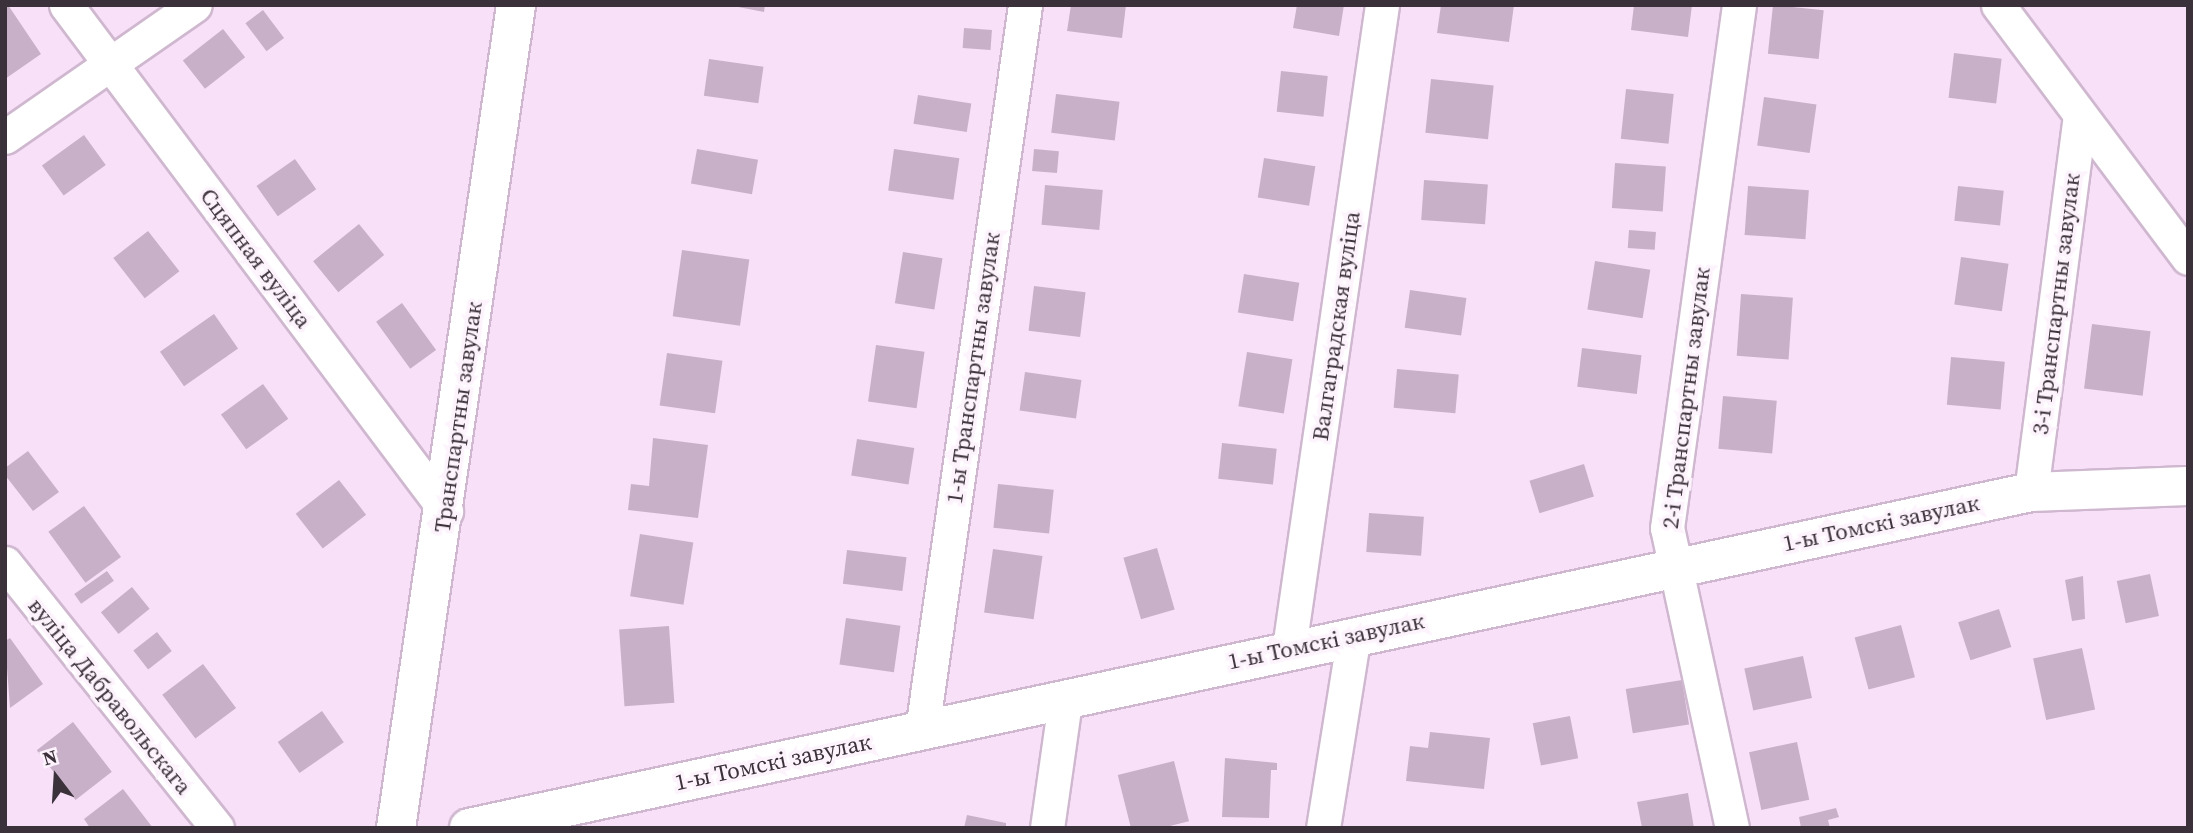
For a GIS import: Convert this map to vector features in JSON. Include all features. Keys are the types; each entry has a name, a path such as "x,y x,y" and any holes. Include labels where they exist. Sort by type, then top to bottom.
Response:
{"street":[{"name":"Сцяпная вуліца","path":"66,5 446,511"},
{"path":"5,137 108,62 195,5"},
{"name":"Транспартны завулак","path":"396,828 446,511 516,5"},
{"name":"1-ы Транспартны завулак","path":"922,730 1025,5"},
{"name":"Валгаградская вуліца","path":"1289,648 1382,5"},
{"name":"2-і Транспартны завулак","path":"1732,828 1672,567 1667,528 1739,5"},
{"path":"1998,5 2188,258"},
{"name":"3-і Транспартны завулак","path":"2031,492 2080,116"},
{"name":"1-ы Томскі завулак","path":"469,828 1065,701 1354,634 2031,492 2188,486"},
{"name":"вуліца Дабравольскага","path":"5,563 216,828"},
{"path":"1323,828 1354,634"},
{"path":"1047,828 1065,701"}],"building":[{"path":"8,5 41,54 5,79 5,7"},
{"path":"728,5 765,5 764,12"},
{"path":"1071,5 1126,5 1122,38 1067,31"},
{"path":"1297,5 1344,5 1339,36 1293,28"},
{"path":"1441,5 1514,5 1509,42 1437,33"},
{"path":"1634,5 1692,5 1688,37 1631,30"},
{"path":"1773,5 1824,10 1819,59 1768,54"},
{"path":"263,10 284,38 266,51 245,23"},
{"path":"964,28 992,30 991,50 963,48"},
{"path":"223,29 245,57 205,89 183,60"},
{"path":"1954,53 2002,59 1996,104 1949,98"},
{"path":"709,59 763,67 758,103 704,96"},
{"path":"1281,71 1328,76 1323,117 1277,112"},
{"path":"1431,79 1494,86 1488,139 1425,133"},
{"path":"1626,89 1674,94 1669,144 1621,139"},
{"path":"1056,94 1120,102 1115,141 1051,133"},
{"path":"918,95 971,103 967,132 913,124"},
{"path":"1764,97 1816,104 1810,153 1757,146"},
{"path":"84,135 106,165 64,195 42,166"},
{"path":"697,149 758,160 752,194 691,183"},
{"path":"894,149 959,158 954,200 888,191"},
{"path":"1034,149 1059,151 1057,173 1032,171"},
{"path":"1264,158 1315,166 1309,206 1258,198"},
{"path":"295,159 316,189 278,216 256,186"},
{"path":"1615,163 1666,167 1663,211 1612,208"},
{"path":"1424,180 1488,184 1485,224 1421,220"},
{"path":"1045,185 1103,190 1099,230 1042,225"},
{"path":"1748,186 1809,190 1805,239 1745,235"},
{"path":"1958,186 2004,191 2000,226 1954,221"},
{"path":"359,224 384,255 338,292 313,261"},
{"path":"1629,230 1656,232 1655,250 1628,248"},
{"path":"148,231 179,271 145,298 113,258"},
{"path":"682,250 749,259 740,326 673,316"},
{"path":"903,252 943,258 934,310 895,303"},
{"path":"1961,257 2009,264 2002,311 1954,305"},
{"path":"1595,261 1650,270 1643,318 1587,309"},
{"path":"1244,274 1299,283 1293,321 1238,313"},
{"path":"1034,286 1086,292 1080,337 1029,331"},
{"path":"1410,290 1466,298 1461,336 1405,328"},
{"path":"1741,294 1793,298 1789,359 1737,356"},
{"path":"402,303 436,350 410,369 376,322"},
{"path":"214,314 238,348 184,386 160,352"},
{"path":"2092,324 2151,331 2143,396 2084,389"},
{"path":"876,345 925,352 917,408 868,401"},
{"path":"1582,348 1642,355 1637,394 1577,387"},
{"path":"1247,352 1292,359 1284,414 1238,406"},
{"path":"667,353 722,361 715,413 660,405"},
{"path":"1951,357 2005,362 2001,410 1947,405"},
{"path":"1397,369 1459,374 1455,413 1394,408"},
{"path":"1025,372 1081,380 1076,419 1020,411"},
{"path":"263,384 288,419 246,449 221,415"},
{"path":"1723,396 1777,401 1772,454 1718,449"},
{"path":"653,438 708,445 698,518 628,510 631,484 649,486"},
{"path":"857,439 914,448 908,485 851,476"},
{"path":"1222,443 1277,449 1273,485 1218,479"},
{"path":"28,451 59,492 33,511 5,475 5,468"},
{"path":"1584,464 1594,497 1539,513 1529,481"},
{"path":"339,480 366,515 323,549 296,514"},
{"path":"998,484 1054,490 1049,534 993,528"},
{"path":"84,506 121,557 85,583 48,532"},
{"path":"1369,513 1424,517 1421,556 1366,552"},
{"path":"640,534 693,542 683,605 630,596"},
{"path":"1157,548 1175,610 1141,619 1123,558"},
{"path":"993,549 1043,556 1034,619 984,612"},
{"path":"847,550 907,557 902,591 843,584"},
{"path":"107,571 114,581 81,604 74,594"},
{"path":"2150,574 2159,616 2126,623 2117,581"},
{"path":"2083,576 2085,619 2072,621 2065,580"},
{"path":"132,587 150,609 119,634 101,612"},
{"path":"1999,609 2011,647 1970,660 1958,622"},
{"path":"846,618 900,626 894,672 839,665"},
{"path":"1901,625 1915,677 1869,690 1855,637"},
{"path":"669,626 674,703 624,706 619,629"},
{"path":"157,632 172,651 148,669 133,650"},
{"path":"10,638 43,684 10,708 5,641"},
{"path":"2082,648 2095,710 2046,720 2033,658"},
{"path":"1803,656 1812,698 1753,711 1744,668"},
{"path":"203,664 236,708 195,739 162,695"},
{"path":"1682,680 1689,724 1633,733 1626,689"},
{"path":"322,711 344,742 300,773 278,742"},
{"path":"1570,716 1578,758 1541,765 1533,723"},
{"path":"73,722 112,772 76,800 37,750"},
{"path":"1430,732 1490,738 1484,789 1406,781 1410,746 1428,748"},
{"path":"1797,742 1809,800 1761,810 1749,752"},
{"path":"1225,758 1277,763 1277,770 1271,770 1269,818 1222,817"},
{"path":"1174,761 1189,821 1162,828 1131,828 1118,775"},
{"path":"123,789 153,828 90,828 84,819"},
{"path":"1688,793 1694,828 1642,828 1637,802"},
{"path":"1836,808 1839,817 1828,820 1830,828 1801,828 1799,817"},
{"path":"967,815 1006,823 1006,828 964,828"}]}
